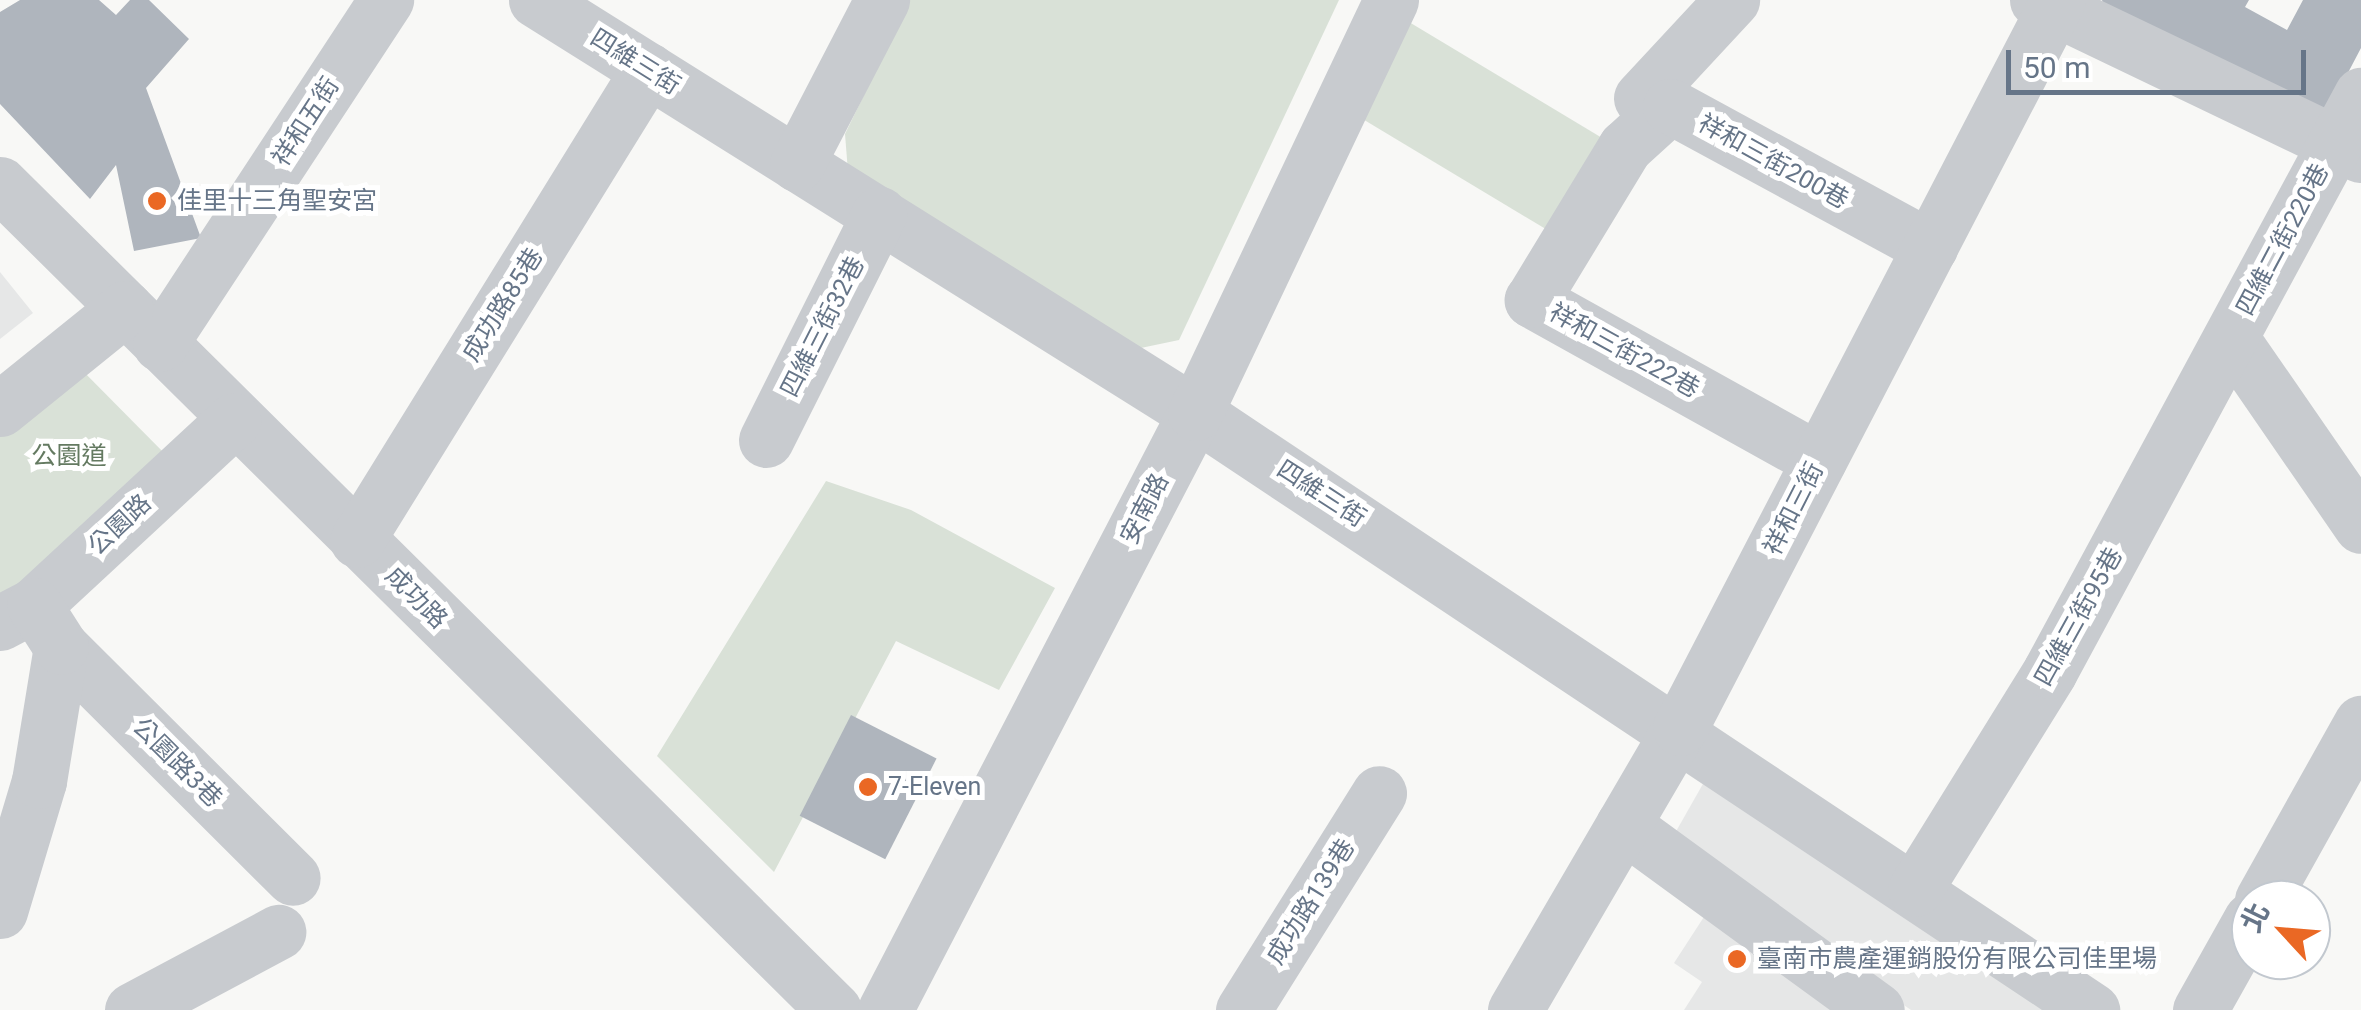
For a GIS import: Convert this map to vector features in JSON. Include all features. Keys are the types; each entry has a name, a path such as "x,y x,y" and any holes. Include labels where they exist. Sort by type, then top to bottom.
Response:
{"street":[{"name":"祥和五街","path":"143,326 386,0"},
{"name":"四維三街","path":"536,0 1196,412 1680,728 2092,1010"},
{"path":"798,164 882,0"},
{"name":"安南路","path":"885,1010 1196,412 1391,0"},
{"path":"1633,122 1732,0"},
{"path":"2050,3 2348,148"},
{"name":"祥和三街","path":"1515,1010 1680,728 1930,248 2050,3"},
{"name":"成功路85巷","path":"357,540 648,70"},
{"name":"四維二街220巷","path":"2232,338 2348,148 2361,96"},
{"name":"祥和三街200巷","path":"1633,122 1670,106 1930,248"},
{"name":"祥和三街222巷","path":"1633,122 1532,300 1819,460"},
{"name":"成功路","path":"0,184 234,420 834,1010"},
{"name":"四維三街32巷","path":"766,440 879,214"},
{"path":"0,409 143,326"},
{"path":"2232,338 2361,526"},
{"name":"四維三街95巷","path":"1915,888 2050,671 2232,338"},
{"name":"公園路","path":"32,625 234,420"},
{"path":"0,910 39,781 32,625"},
{"name":"公園路3巷","path":"32,625 294,878"},
{"path":"2273,880 2361,723"},
{"name":"成功路139巷","path":"1243,1010 1379,794"},
{"path":"1623,825 1829,966 1877,1010"},
{"path":"132,1010 278,932"},
{"path":"2200,1010 2231,955"}],"shaded area":[{"path":"0,272 33,313 0,339"},
{"path":"1708,775 2058,1010 1911,1010 1670,842"},
{"name":"臺南市農產運銷股份有限公司佳里場","path":"1711,906 1852,1010 1684,1010 1702,982 1674,963"}],"green space":[{"path":"910,0 1339,0 1179,340 1136,349 848,172 845,134"},
{"path":"1409,22 1612,144 1557,236 1354,114"},
{"name":"公園道","path":"73,361 171,460 0,607 0,419"},
{"path":"826,481 911,510 1055,588 999,690 896,641 774,872 657,756"}],"building":[{"path":"20,0 99,0 116,15 130,0 149,0 189,39 146,88 201,238 134,251 116,165 90,199 0,104 0,12"},
{"path":"2102,0 2249,0 2245,7 2287,30 2303,0 2361,0 2361,48 2330,107 2306,114 2105,10"},
{"name":"7-Eleven","path":"851,715 937,759 885,859 800,816"}],"place":[{"name":"佳里十三角聖安宮","path":"157,201"},
{"name":"7-Eleven","path":"868,787"},
{"name":"臺南市農產運銷股份有限公司佳里場","path":"1737,959"}]}
